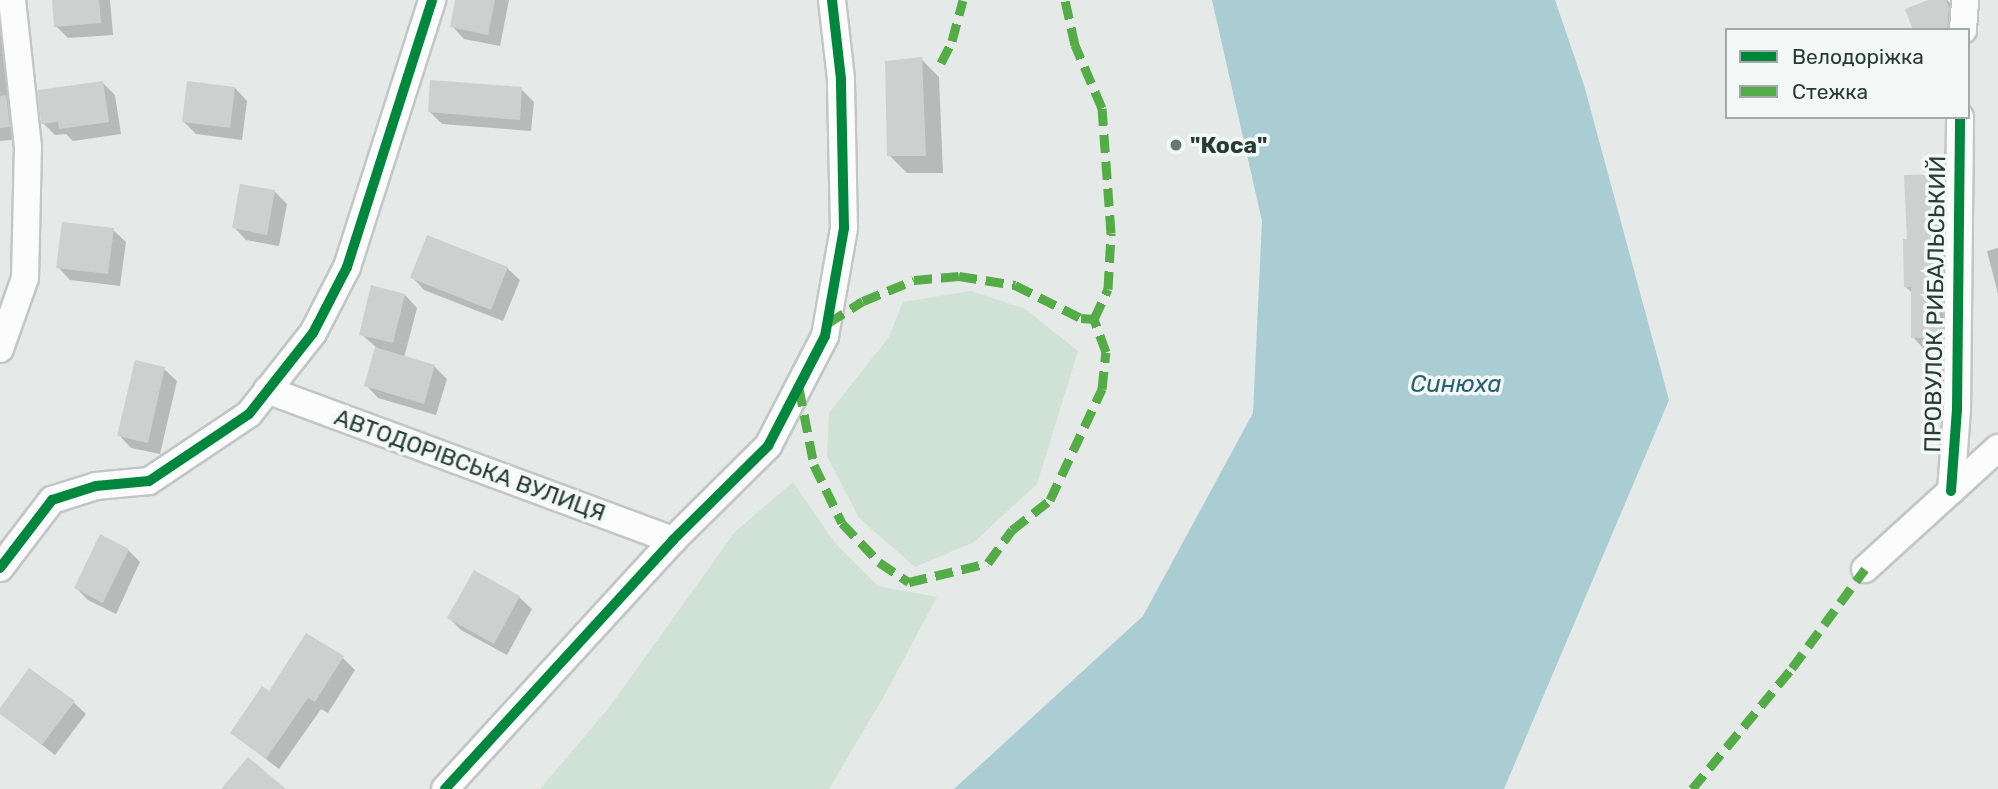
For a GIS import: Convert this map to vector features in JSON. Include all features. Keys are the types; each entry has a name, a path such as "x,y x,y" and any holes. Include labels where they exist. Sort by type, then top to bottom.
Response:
{"street":[{"path":"0,349 25,278 28,147 12,0"},
{"path":"0,568 52,500 96,486 149,481 249,414 313,332 347,267 432,0"},
{"path":"445,789 673,540 768,446 825,337 844,228 841,79 832,0"},
{"path":"1963,28 1965,0"},
{"name":"ПРОВУЛОК РИБАЛЬСЬКИЙ","path":"1951,491 1957,410 1960,119"},
{"name":"АВТОДОРІВСЬКА ВУЛИЦЯ","path":"267,390 673,540"},
{"path":"1866,569 1998,448"}],"green space":[{"path":"971,291 1025,309 1078,351 1037,484 974,542 915,567 859,518 827,456 829,413 889,337 903,302"},
{"path":"793,482 835,543 878,586 937,597 884,696 829,789 540,789 608,709 735,532"}],"water":[{"name":"Синюха","path":"1212,0 1555,0 1584,85 1669,400 1504,789 954,789 1143,616 1253,413 1262,221"}],"building":[{"path":"52,0 99,0 101,23 54,27"},
{"path":"455,0 495,0 488,35 450,27"},
{"path":"1928,0 1946,0 1949,7 1947,28 1912,28 1905,9"},
{"path":"922,57 926,156 887,156 885,61"},
{"path":"430,80 522,87 520,120 428,112"},
{"path":"103,81 109,122 59,129 58,122 41,124 38,90"},
{"path":"187,81 235,87 230,128 182,122"},
{"path":"6,95 10,127 0,128 0,96"},
{"path":"1938,174 1940,338 1911,338 1911,287 1904,287 1903,239 1907,239 1904,175"},
{"path":"240,184 275,190 267,235 232,228"},
{"path":"62,222 114,228 108,274 56,268"},
{"path":"427,235 508,267 491,310 410,278"},
{"path":"371,285 405,294 393,343 359,335"},
{"path":"375,347 435,365 424,404 364,386"},
{"path":"135,360 165,367 148,443 117,436"},
{"path":"100,534 129,549 103,603 74,588"},
{"path":"474,570 520,596 494,644 447,618"},
{"path":"306,633 344,656 315,702 308,698 266,759 230,733 262,686 269,691"},
{"path":"29,668 75,701 42,745 0,714 0,708"},
{"path":"248,757 286,789 221,789"}],"marked path":[{"path":"941,63 952,41 963,0"},
{"path":"799,388 814,465 842,523 879,562 909,582 988,563 1012,530 1050,500 1102,389 1106,352 1094,319 1108,289 1111,233 1102,108 1075,45 1065,0"},
{"path":"828,323 863,301 914,280 959,276 1015,285 1081,318 1094,319"},
{"path":"1692,789 1792,668 1865,569"}],"cycle path":[{"path":"0,568 52,500 96,486 149,481 249,414 313,333 347,267 432,0"},
{"path":"445,789 673,540 768,446 825,336 844,228 841,79 832,0"},
{"path":"1951,491 1957,410 1960,119"}],"place":[{"name":"\"Коса\"","path":"1176,145"}]}
